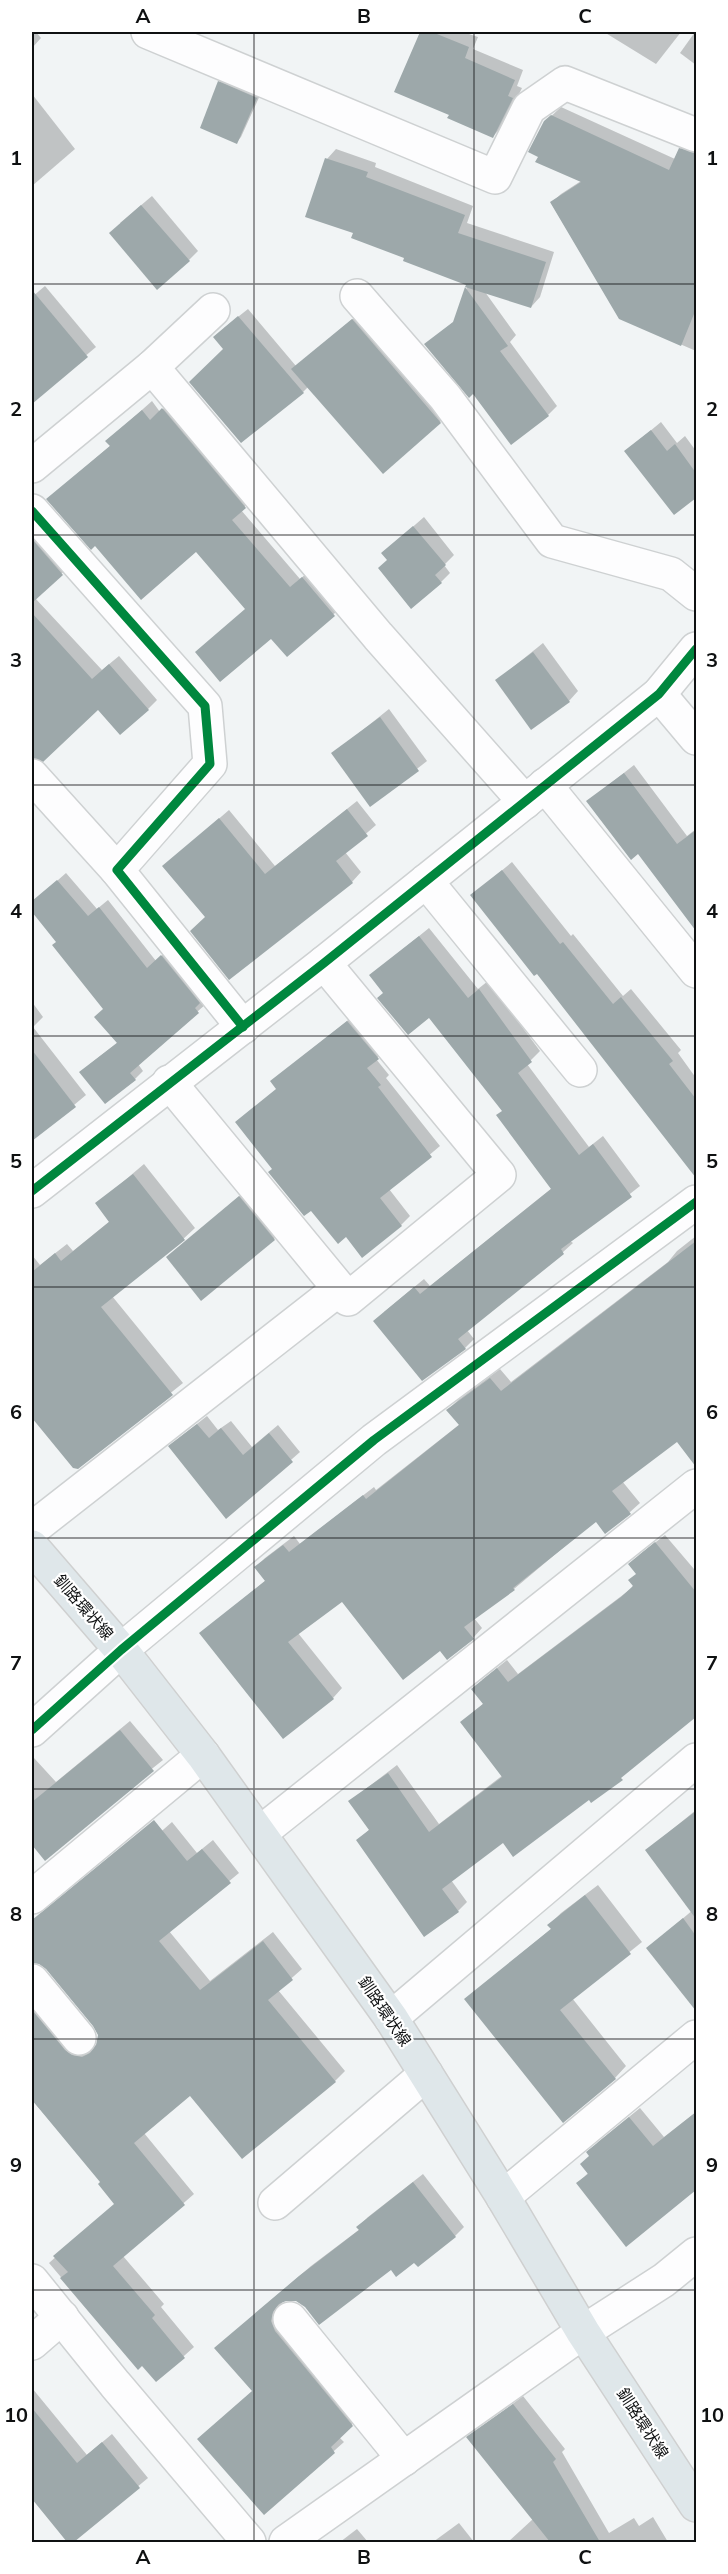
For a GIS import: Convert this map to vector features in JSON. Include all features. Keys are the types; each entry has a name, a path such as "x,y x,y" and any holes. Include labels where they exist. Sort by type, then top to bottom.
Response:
{"main road":[{"name":"釧路環状線","path":"32,1547 121,1650 203,1755 391,2018 503,2197 583,2332 695,2500"}],"street":[{"path":"148,32 495,177 529,108 565,83 696,135"},
{"path":"357,296 445,397 552,540 671,574 696,594"},
{"path":"32,466 152,367 213,310"},
{"path":"152,367 378,636 535,793 696,971"},
{"path":"32,511 205,706 210,764 117,870"},
{"path":"32,1191 324,963 659,694 696,650"},
{"path":"659,694 696,738"},
{"path":"32,776 117,870 243,1027"},
{"path":"426,881 580,1070"},
{"path":"169,1082 348,1299 499,1175 324,963"},
{"path":"32,1730 121,1650 374,1440 696,1202"},
{"path":"32,1529 339,1289"},
{"path":"260,1833 696,1486"},
{"path":"32,1897 203,1755"},
{"path":"391,2018 696,1760"},
{"path":"32,1981 80,2038"},
{"path":"503,2197 696,2037"},
{"path":"275,2203 426,2074"},
{"path":"286,2542 583,2332 664,2280 696,2254"},
{"path":"32,2281 115,2384 249,2542"},
{"path":"32,2343 62,2317"},
{"path":"290,2319 404,2459"}],"building":[{"path":"420,32 432,32 469,47 465,58 515,80 508,96 513,98 493,138 447,118 449,115 394,92"},
{"path":"218,81 257,98 237,144 200,128"},
{"path":"551,115 669,170 679,148 696,153 696,309 681,346 619,319 550,202 581,182 535,162 538,157 528,152 544,121"},
{"path":"325,158 368,172 366,177 465,215 458,233 546,262 531,308 465,287 466,285 403,261 404,258 351,238 353,233 305,217"},
{"path":"141,205 190,261 157,290 109,233"},
{"path":"465,287 508,346 500,351 549,416 511,445 473,394 469,398 424,344 453,322"},
{"path":"32,290 88,357 32,404"},
{"path":"238,316 304,393 241,443 189,382 223,349 213,337"},
{"path":"352,319 441,423 383,474 291,369"},
{"path":"162,408 246,508 232,520 290,587 302,577 335,616 287,657 271,639 220,682 195,652 245,609 196,552 141,600 95,546 91,550 46,499 110,446 105,441 142,410 150,420"},
{"path":"651,430 667,451 675,444 696,473 696,498 674,515 624,451"},
{"path":"413,526 446,565 435,575 442,583 411,609 378,568 387,560 381,553"},
{"path":"32,539 63,575 32,603"},
{"path":"32,613 92,679 109,664 149,710 120,735 98,710 43,762 32,758"},
{"path":"533,652 570,702 531,730 495,680"},
{"path":"380,717 419,771 370,807 331,753"},
{"path":"624,773 677,844 696,830 696,931 638,854 631,860 586,801"},
{"path":"347,809 368,836 336,861 353,883 229,980 190,931 205,917 162,866 219,818 265,874"},
{"path":"502,870 560,944 563,942 613,1004 621,997 673,1061 669,1064 696,1099 696,1178 537,974 534,976 470,895"},
{"path":"57,880 88,916 99,907 147,968 161,955 200,1003 195,1008 199,1013 130,1073 136,1080 105,1104 79,1072 117,1043 94,1017 103,1009 52,945 56,942 32,912 32,901"},
{"path":"419,936 468,998 479,989 532,1062 518,1073 579,1155 593,1144 632,1197 561,1249 564,1254 458,1339 466,1349 422,1381 373,1321 414,1287 420,1294 551,1189 496,1115 502,1111 429,1018 408,1035 377,998 383,993 369,975"},
{"path":"347,1021 379,1059 367,1068 381,1085 378,1087 432,1157 380,1198 402,1226 362,1258 346,1237 338,1244 311,1211 304,1216 268,1172 272,1169 235,1122 276,1089 270,1081"},
{"path":"32,1050 76,1107 32,1141"},
{"path":"133,1174 185,1240 101,1307 173,1395 78,1469 73,1468 32,1418 32,1272 55,1253 61,1261 109,1222 95,1203"},
{"path":"239,1196 275,1240 201,1301 166,1257"},
{"path":"696,1241 696,1467 677,1442 612,1491 631,1514 605,1534 596,1522 513,1588 515,1590 464,1627 474,1639 447,1660 440,1651 403,1680 342,1602 288,1642 334,1699 283,1739 199,1633 265,1581 254,1567 283,1545 289,1552 363,1495 366,1499 459,1425 446,1410 490,1378 501,1391"},
{"path":"197,1424 209,1438 221,1428 243,1455 269,1433 293,1462 226,1519 168,1446"},
{"path":"655,1542 696,1592 696,1717 621,1778 623,1780 591,1803 589,1800 513,1857 503,1843 442,1889 459,1912 424,1937 356,1840 369,1830 348,1801 388,1773 429,1832 502,1777 460,1722 483,1704 471,1689 497,1668 508,1682 621,1597 633,1586 628,1580 636,1574 628,1564"},
{"path":"120,1730 154,1771 45,1861 32,1845 32,1802"},
{"path":"696,1811 696,1919 645,1850"},
{"path":"154,1820 187,1861 202,1849 231,1883 159,1941 200,1990 263,1941 293,1980 268,2000 336,2082 242,2159 190,2096 134,2143 185,2205 113,2266 155,2315 152,2318 185,2358 156,2382 142,2366 138,2370 60,2278 68,2272 53,2256 114,2204 98,2184 100,2182 32,2100 32,2010 65,2050 72,2055 82,2057 90,2053 96,2045 98,2035 46,1969 39,1964 32,1963 32,1920"},
{"path":"585,1895 631,1954 560,2010 616,2079 563,2123 464,1999 551,1929 547,1925"},
{"path":"683,1918 696,1936 696,2011 646,1948"},
{"path":"696,2112 696,2190 626,2247 576,2183 588,2174 580,2164 589,2156 586,2152 629,2117 653,2146"},
{"path":"413,2182 456,2237 418,2267 414,2263 396,2277 391,2270 319,2325 305,2307 296,2301 279,2304 273,2312 271,2321 275,2331 353,2426 331,2447 335,2453 264,2515 197,2439 252,2391 214,2348 299,2276 359,2230 356,2227"},
{"path":"513,2404 556,2459 553,2462 600,2542 550,2542 466,2437"},
{"path":"32,2408 77,2463 102,2442 140,2488 74,2542 67,2542 32,2499"}],"cycle path":[{"path":"32,511 205,706 210,764 117,870 243,1027"},
{"path":"32,1191 324,963 659,694 696,649"},
{"path":"32,1730 121,1650 374,1440 696,1202"}]}
